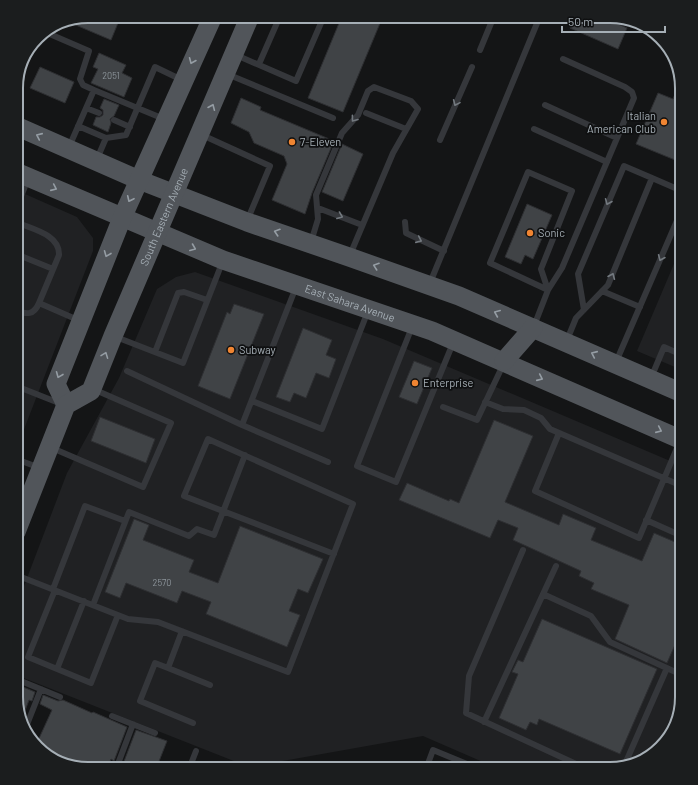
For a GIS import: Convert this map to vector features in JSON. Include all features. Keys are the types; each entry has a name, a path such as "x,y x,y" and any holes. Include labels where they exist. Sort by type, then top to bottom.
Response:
{"main road":[{"path":"66,405 56,384 122,218 210,23"},
{"name":"South Eastern Avenue","path":"92,388 112,336 175,194 247,23"},
{"path":"23,129 139,180 247,222 430,285 675,390"},
{"name":"East Sahara Avenue","path":"23,174 122,218 223,260 413,324 504,362 675,437"},
{"path":"504,362 533,328"},
{"path":"23,514 66,405 91,391 92,388"}],"lane":[{"path":"259,64 277,23"},
{"path":"234,54 296,81 321,23"},
{"path":"480,50 491,23"},
{"path":"430,285 537,23"},
{"path":"51,35 89,51 80,79 83,85 167,120"},
{"path":"533,328 548,290 562,268 632,106 634,98 632,92 625,87 563,59"},
{"path":"440,140 472,67"},
{"path":"78,126 106,138 126,136 155,68 184,81"},
{"path":"226,73 333,118"},
{"path":"311,243 318,219 316,195 342,133 358,115 368,91 374,87 411,101 418,109 393,153 349,257"},
{"path":"68,149 94,90"},
{"path":"545,105 617,138"},
{"path":"86,108 99,113"},
{"path":"366,113 406,129"},
{"path":"114,120 130,127"},
{"path":"534,129 607,162"},
{"path":"200,134 270,166 247,222"},
{"path":"96,161 106,138"},
{"path":"584,310 578,274 624,166 675,189"},
{"path":"528,172 572,191 541,269 548,290 490,263 528,172"},
{"path":"566,342 576,318 608,284 652,178"},
{"path":"318,208 362,225"},
{"path":"405,222 406,233 444,251"},
{"path":"23,225 52,238 59,248 59,254 53,270 35,311 32,313 23,313"},
{"path":"616,364 675,225"},
{"path":"23,257 53,270"},
{"path":"112,336 183,362 223,260"},
{"path":"242,425 297,285"},
{"path":"602,291 640,307"},
{"path":"156,352 178,293 184,292 207,300"},
{"path":"39,303 81,321"},
{"path":"252,401 322,429 369,309"},
{"path":"413,324 357,466 396,482 454,341"},
{"path":"650,379 664,348 675,352"},
{"path":"443,406 477,420 504,362"},
{"path":"127,371 242,425 328,462"},
{"path":"49,447 142,487 171,424 92,388"},
{"path":"23,389 66,405"},
{"path":"485,402 503,409 524,410 541,418 550,429 675,483"},
{"path":"559,433 535,491 639,538 675,453"},
{"path":"23,578 128,619 158,622 288,672 354,504 208,439 184,496 334,554"},
{"path":"93,605 129,512 189,536 198,529 214,535 222,511 245,455"},
{"path":"23,462 41,469"},
{"path":"118,615 91,683 28,657 85,506 125,521"},
{"path":"646,520 675,533"},
{"path":"523,550 469,676 466,713 572,762"},
{"path":"484,722 556,566"},
{"path":"543,594 591,616 610,642 675,672"},
{"path":"57,669 84,601"},
{"path":"168,668 182,631"},
{"path":"193,723 140,701 155,663 210,685"},
{"path":"627,760 668,668"},
{"path":"23,682 60,697"},
{"path":"28,722 41,689"},
{"path":"112,716 155,733"},
{"path":"119,762 133,724"},
{"path":"429,762 433,750 462,762"},
{"path":"192,762 196,751"}],"shaded area":[{"path":"23,193 77,217 93,238 93,251 23,432"},
{"path":"675,261 675,367 637,351"},
{"path":"195,272 383,339 675,463 675,697 672,718 659,740 649,749 631,759 610,762 483,762 423,736 277,762 236,762 23,678 23,589 67,473 119,378 157,289 176,277"}],"building":[{"path":"118,23 111,40 74,24"},
{"path":"339,23 380,23 343,112 308,98"},
{"path":"572,23 614,23 627,28 618,49 570,28"},
{"path":"99,53 126,65 122,73 132,78 124,97 91,83 98,69 93,67"},
{"path":"40,67 74,82 65,103 30,88"},
{"name":"Italian American Club","path":"658,93 673,99 675,94 675,160 636,144"},
{"name":"7-Eleven","path":"241,98 261,107 260,110 334,141 312,193 305,214 272,200 287,164 284,156 254,143 249,132 231,123"},
{"path":"104,99 119,105 114,116 110,119 111,123 108,132 93,125 96,117 103,115 103,110 100,108"},
{"path":"342,144 363,154 343,201 322,192"},
{"name":"Sonic","path":"527,204 552,215 533,259 525,255 521,264 505,257"},
{"name":"Subway","path":"234,304 264,314 230,399 198,386 227,312 230,314"},
{"path":"303,328 332,340 326,355 336,359 329,378 316,373 306,398 294,393 290,402 276,397"},
{"name":"Enterprise","path":"414,361 432,368 417,404 399,397"},
{"path":"100,417 155,439 146,463 91,441"},
{"path":"494,420 533,436 505,502 559,525 563,514 596,528 591,540 642,561 654,533 675,542 675,645 667,663 615,639 629,605 591,589 594,583 579,576 581,571 513,540 518,528 498,520 490,538 399,500 407,483 449,501 450,499 459,503"},
{"path":"134,519 149,525 143,540 194,560 189,572 218,583 240,526 323,559 308,593 298,589 289,611 300,615 287,647 206,614 211,602 182,591 177,603 126,583 120,598 105,592"},
{"path":"542,619 657,669 620,754 539,719 537,725 530,722 526,730 499,718 518,674 512,672 518,660 523,662"},
{"path":"23,687 35,692 32,701 29,700 25,711"},
{"path":"43,695 58,701 63,700 127,727 114,761 111,759 110,762 75,761 59,755 45,746 39,739 52,710 40,704"},
{"path":"136,730 167,741 159,762 124,762"}],"place":[{"name":"Italian American Club","path":"664,122"},
{"name":"7-Eleven","path":"292,142"},
{"name":"Sonic","path":"530,233"},
{"name":"Subway","path":"231,350"},
{"name":"Enterprise","path":"415,383"}]}
